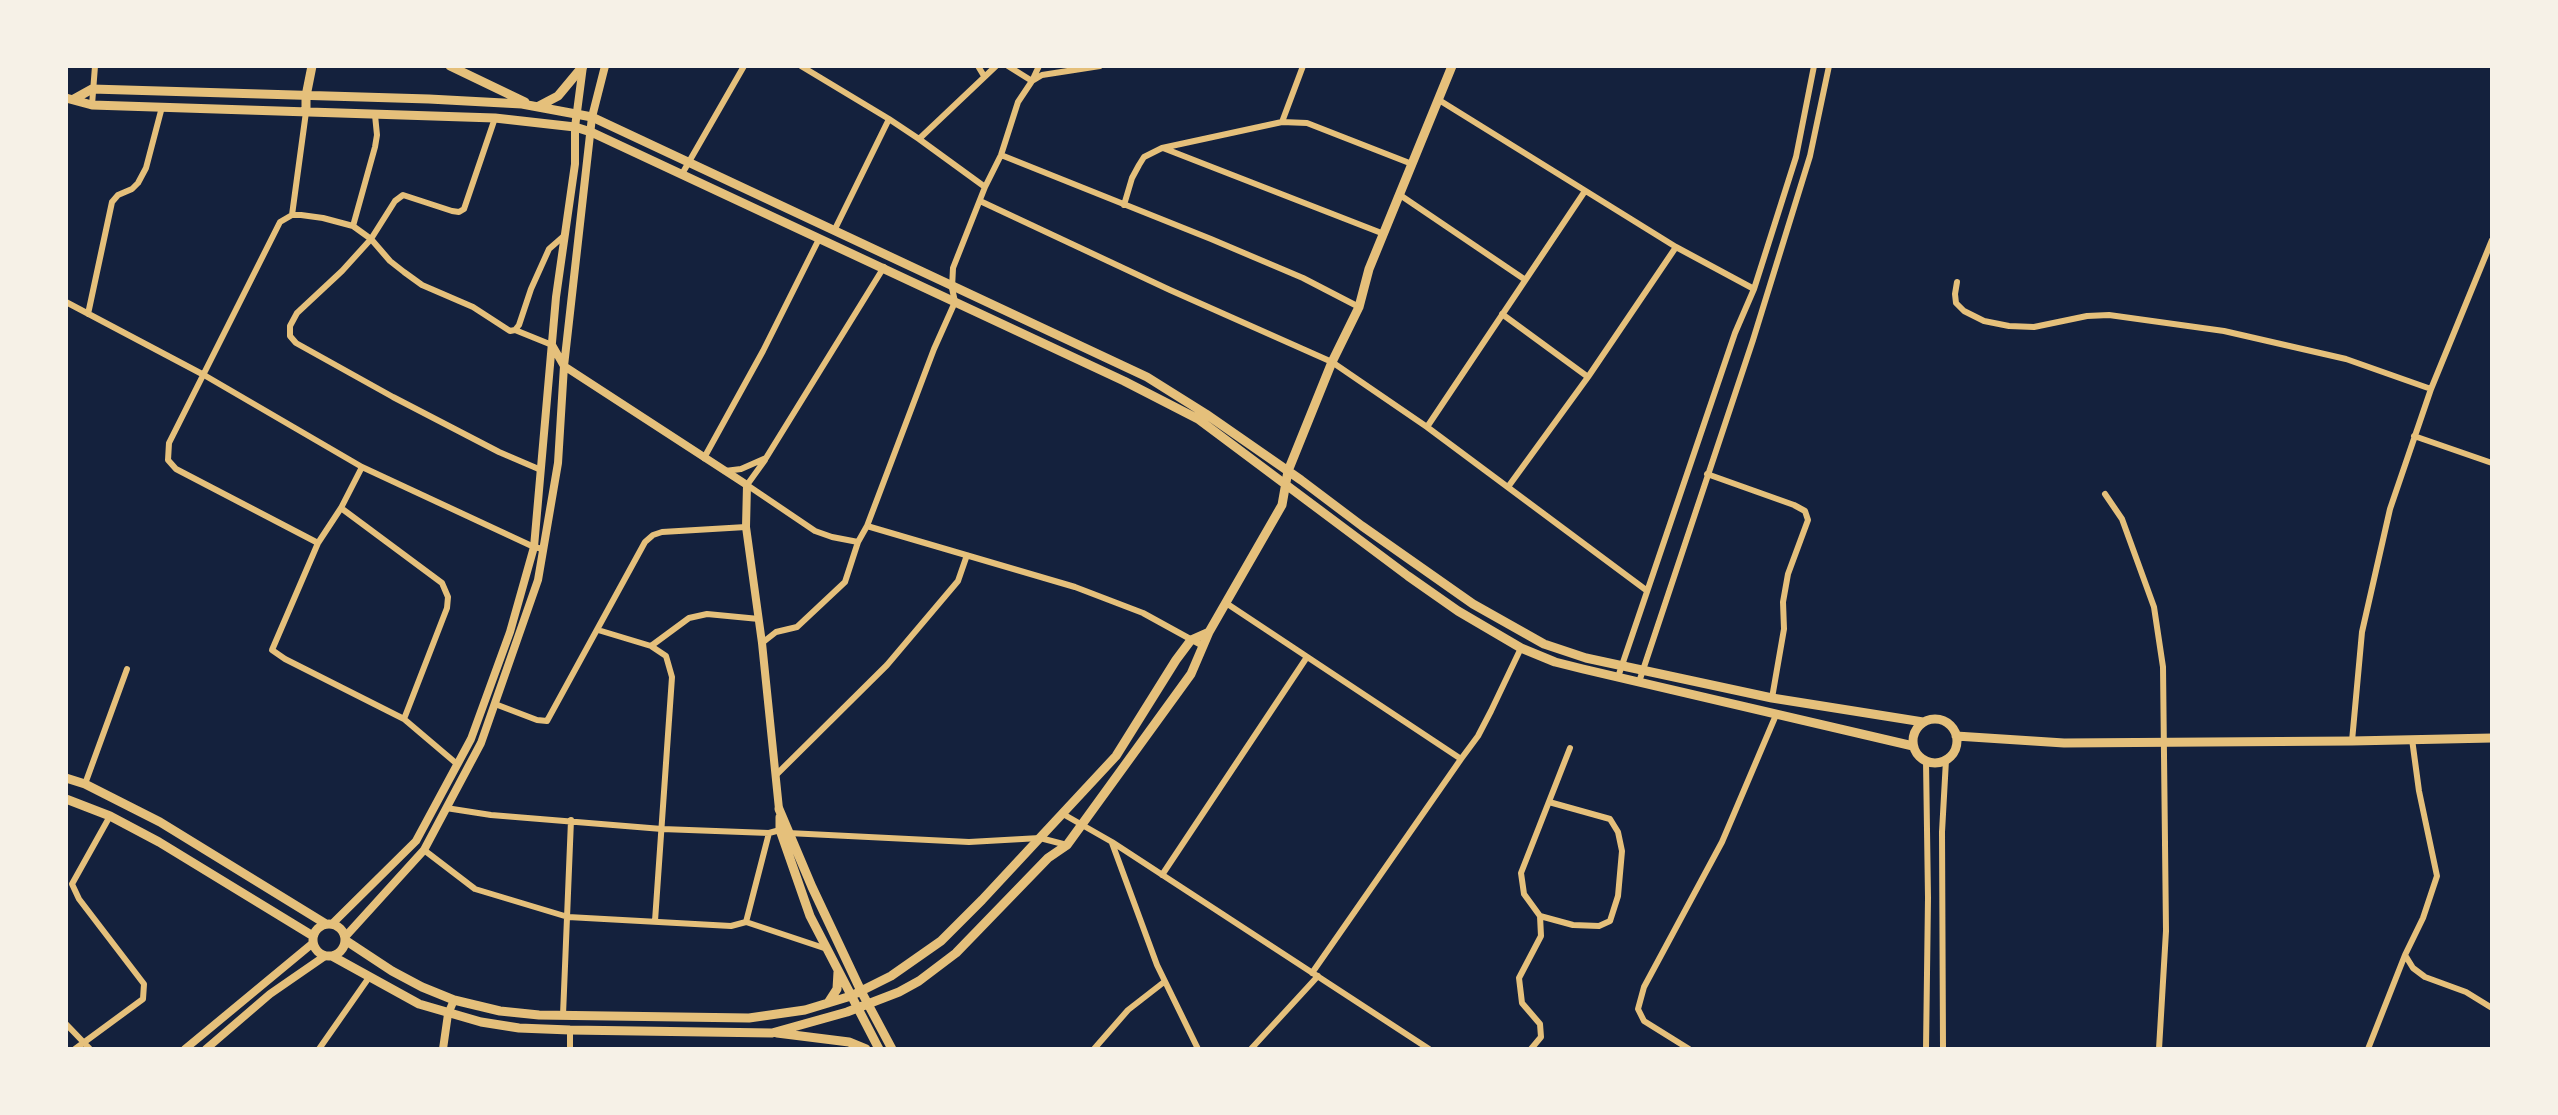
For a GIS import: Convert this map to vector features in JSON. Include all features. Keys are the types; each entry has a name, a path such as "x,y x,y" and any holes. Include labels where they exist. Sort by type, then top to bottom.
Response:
{"main road":[{"path":"306,112 306,96 312,66"},
{"path":"450,66 536,106 558,96 583,66"},
{"path":"772,1033 857,1009 899,993 956,953 1048,858 1067,844 1191,675 1209,632 1282,505 1288,471 1332,362 1359,307 1369,269 1439,100 1450,67"},
{"path":"70,98 92,89 327,96 536,106 592,117 952,288 1147,377 1206,414 1288,471 1436,579 1516,629 1564,651 1772,698 1923,722 1943,721 1949,724 1956,736 1955,750 1946,760 1926,761 1916,752 1913,746 1914,732 1923,722"},
{"path":"326,113 327,96"},
{"path":"70,98 92,105 495,118 591,132 884,267 1124,381 1198,419 1458,612 1521,648 1555,662 1913,746"},
{"path":"66,778 85,784 159,822 342,931 345,938 392,971 454,1000 500,1011 563,1015 749,1018 805,1010 851,996 906,967 941,941 1064,814 1116,756 1191,640 1209,632"},
{"path":"1956,736 2064,743 2492,738"},
{"path":"66,799 110,816 159,842 313,940"},
{"path":"779,809 810,916 879,1049"},
{"path":"784,831 861,991 892,1049"},
{"path":"329,924 317,928 313,940 315,949 370,976 419,1004 448,1014 519,1028 772,1033 849,1041 866,1049"},
{"path":"328,956 341,950 345,938"},
{"path":"828,1003 837,988 838,969"}],"street":[{"path":"92,105 95,66"},
{"path":"329,924 416,841 471,739 510,632 534,547 552,345 575,164 575,128 583,66"},
{"path":"345,938 424,850 481,743 538,580 558,462 564,366 592,117 604,66"},
{"path":"682,174 744,66"},
{"path":"801,66 920,139 985,187"},
{"path":"978,66 984,76"},
{"path":"920,139 996,66"},
{"path":"1008,66 1032,81"},
{"path":"762,643 776,632 797,627 845,582 858,542 867,526 954,302 953,268 985,187 1001,155 1018,102 1039,66"},
{"path":"1032,81 1042,75 1100,66"},
{"path":"1282,122 1303,66"},
{"path":"1618,677 1735,333 1754,289 1796,157 1814,66"},
{"path":"1639,682 1810,156 1829,66"},
{"path":"1439,100 1676,248 1754,289"},
{"path":"88,314 112,202 118,195 132,189 146,168 162,106"},
{"path":"292,215 306,112"},
{"path":"353,226 375,147 377,135 375,115"},
{"path":"495,118 464,209 459,212 452,211 402,195 371,239 342,271 297,314 290,326 290,336 296,343 393,397 499,452 541,470"},
{"path":"834,231 889,119"},
{"path":"1125,205 1132,178 1144,157 1162,148 1282,122 1308,123 1412,164"},
{"path":"1162,148 1384,234"},
{"path":"1001,155 1303,278 1359,307"},
{"path":"1426,427 1585,191"},
{"path":"1400,195 1524,279"},
{"path":"980,201 1170,290 1332,362 1426,427 1646,590"},
{"path":"318,543 176,469 168,460 169,443 276,229 280,222 292,215 323,218 353,226 371,239 390,261 422,285 473,307 510,331 515,330 552,345 564,366 815,531 858,542"},
{"path":"515,330 549,249 565,235"},
{"path":"704,458 763,351 819,239"},
{"path":"2352,741 2362,632 2390,509 2431,389 2492,240"},
{"path":"1508,487 1676,248"},
{"path":"779,809 762,643 746,527 747,485 884,267"},
{"path":"1957,282 1956,303 1964,311 1984,321 2034,327 2087,315 2109,315 2224,331 2346,359 2431,389"},
{"path":"66,302 204,375 362,467 534,547 543,549"},
{"path":"1502,314 1587,377"},
{"path":"2414,436 2492,463"},
{"path":"725,471 741,468 766,458"},
{"path":"362,467 341,508 318,543 272,650 285,659 404,719 457,764"},
{"path":"1707,474 1794,505 1805,511 1808,520 1788,574 1783,602 1784,629 1772,698"},
{"path":"2105,494 2122,519 2154,608 2163,667 2166,931 2159,1049"},
{"path":"341,508 442,582 448,597 447,608 404,719"},
{"path":"867,526 1075,587 1143,613 1203,646"},
{"path":"495,704 537,720 547,721 645,543 653,535 662,532 746,527"},
{"path":"776,775 887,664 958,581 967,555"},
{"path":"1226,603 1461,759"},
{"path":"651,646 689,618 707,614 759,619"},
{"path":"598,630 651,646 666,656 672,677 655,921"},
{"path":"1251,1049 1315,974 1461,759 1487,719 1521,648"},
{"path":"1162,875 1307,657"},
{"path":"85,784 127,669"},
{"path":"1689,1049 1644,1021 1638,1010 1644,987 1722,842 1776,715"},
{"path":"2368,1049 2405,955 2423,918 2438,876 2419,791 2412,739"},
{"path":"1532,1049 1541,1037 1540,1024 1522,1003 1519,978 1541,936 1540,916 1524,894 1521,873 1570,748"},
{"path":"1943,1049 1942,832 1946,760"},
{"path":"1926,761 1928,898 1926,1049"},
{"path":"448,780 458,786"},
{"path":"1540,916 1573,925 1599,926 1610,921 1618,896 1622,851 1618,832 1610,819 1549,802"},
{"path":"446,808 491,815 662,829 770,833 784,831 969,842 1040,838 1067,844"},
{"path":"1064,814 1079,825 1112,842 1427,1049"},
{"path":"75,1049 143,999 144,984 80,899 72,884 110,816"},
{"path":"563,1015 571,820"},
{"path":"746,922 770,833"},
{"path":"1112,842 1164,982 1198,1049"},
{"path":"424,850 475,889 568,916 730,926 746,922 827,949"},
{"path":"185,1049 313,940"},
{"path":"2405,955 2413,968 2425,977 2466,992 2492,1008"},
{"path":"207,1049 270,994 328,956"},
{"path":"319,1049 370,976"},
{"path":"1094,1049 1128,1010 1164,982"},
{"path":"443,1049 448,1014 454,1000"},
{"path":"66,1024 90,1049"},
{"path":"570,1030 570,1049"}]}
